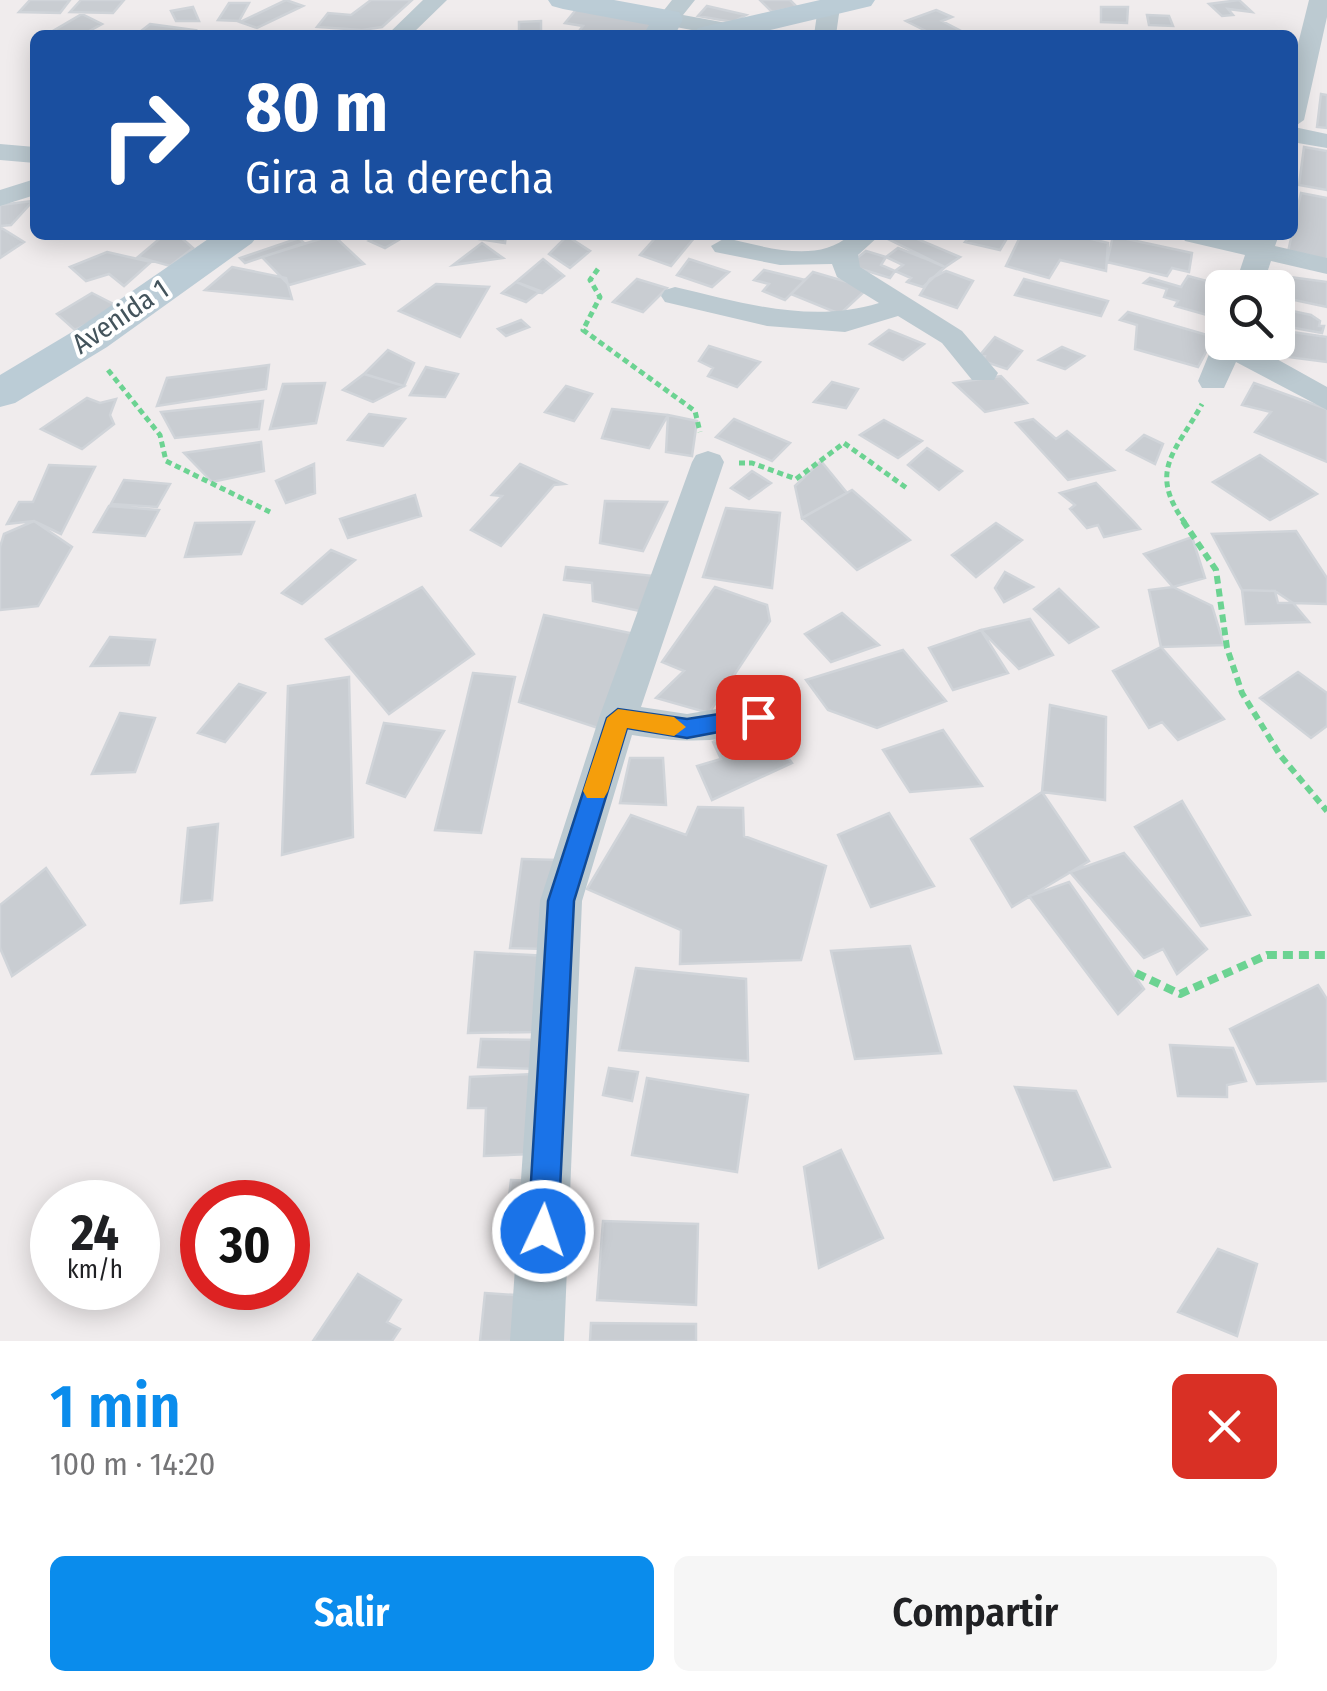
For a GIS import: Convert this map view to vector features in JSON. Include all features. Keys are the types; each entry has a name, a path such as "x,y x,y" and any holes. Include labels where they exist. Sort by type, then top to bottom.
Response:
{"street":[{"path":"403,30 436,0"},
{"path":"563,0 671,18 716,30"},
{"path":"1298,94 1320,0"},
{"path":"752,30 838,14"},
{"path":"1298,135 1327,141"},
{"path":"0,152 30,154"},
{"path":"0,198 30,189"},
{"name":"Avenida 1","path":"0,394 92,338 232,240"},
{"path":"1238,240 1263,243 1327,266"},
{"path":"1254,270 1263,243"},
{"path":"725,246 819,259 855,244"},
{"path":"855,244 847,270 952,337 983,373"},
{"path":"676,296 767,317 846,323 904,304"},
{"path":"1213,381 1222,360"},
{"path":"1257,360 1327,400"},
{"path":"537,1341 561,901 618,718 708,462"},
{"path":"618,718 687,728 758,717"}],"path":[{"path":"598,269 590,280 600,297 583,330 695,411 708,462 752,463 796,479 844,443 908,489"},
{"path":"92,338 114,382 160,435 166,461 270,512"},
{"path":"1213,381 1188,431 1164,466 1163,478 1181,522 1209,557 1225,595 1226,645 1240,694 1293,772 1327,810"},
{"path":"1136,973 1180,994 1268,956 1327,955"}],"building":[{"path":"30,0 70,0 60,13 19,12"},
{"path":"81,0 124,0 113,13 70,12"},
{"path":"286,0 303,6 257,28 240,22"},
{"path":"371,0 412,0 382,27 317,27 328,13 351,15"},
{"path":"760,0 790,0 797,7 772,12"},
{"path":"1239,0 1252,12 1228,9 1233,15 1222,16 1209,4"},
{"path":"229,3 249,3 239,21 218,20"},
{"path":"579,6 655,19 650,30 580,30 583,26 565,23"},
{"path":"707,6 746,15 733,22 698,16"},
{"path":"193,7 199,21 176,21 171,11"},
{"path":"1101,7 1128,7 1127,23 1101,22"},
{"path":"936,10 952,17 942,21 959,30 924,30 906,21"},
{"path":"82,14 102,24 91,30 55,30"},
{"path":"1147,15 1169,16 1173,26 1149,25"},
{"path":"541,21 541,30 519,30 519,22"},
{"path":"150,24 195,30 142,30"},
{"path":"1321,94 1327,95 1327,128 1317,127"},
{"path":"1304,147 1327,151 1327,190 1299,185"},
{"path":"1301,193 1327,198 1327,262 1288,252 1291,240 1298,240"},
{"path":"30,201 11,225 0,226 0,205"},
{"path":"0,227 24,242 0,258"},
{"path":"158,240 184,240 193,248 170,266 138,257"},
{"path":"293,240 304,243 245,263 240,258"},
{"path":"317,240 338,240 364,264 289,285 262,257"},
{"path":"371,240 399,240 385,248"},
{"path":"563,240 573,240 590,251 570,268 549,254"},
{"path":"654,240 693,240 671,266 640,255"},
{"path":"890,240 920,240 960,257 945,267"},
{"path":"967,240 1006,240 1000,250"},
{"path":"1019,240 1108,243 1106,271 1060,260 1049,278 1006,266"},
{"path":"1112,240 1132,240 1192,253 1189,272 1172,268 1167,276 1107,262"},
{"path":"482,243 503,258 453,265"},
{"path":"898,248 945,267 923,287 907,282 911,278 895,271 903,265 886,257"},
{"path":"866,251 886,257 881,265 895,271 890,278 848,265"},
{"path":"107,252 151,262 124,286 109,274 86,281 70,267"},
{"path":"543,259 564,276 542,293 516,282"},
{"path":"689,259 729,272 712,287 677,275"},
{"path":"232,267 286,278 292,299 205,290"},
{"path":"764,270 805,280 785,300 763,291 769,284 754,280"},
{"path":"946,271 973,281 957,308 920,295 930,279"},
{"path":"813,272 868,288 840,314 791,294"},
{"path":"1188,276 1205,280 1205,314 1175,306 1178,301 1164,297 1167,289 1144,283 1150,278 1181,287"},
{"path":"1295,278 1327,282 1327,307 1295,300"},
{"path":"637,279 667,288 643,312 613,302"},
{"path":"1024,279 1108,301 1101,316 1015,295"},
{"path":"516,282 540,291 526,302 502,293"},
{"path":"436,284 489,287 460,337 399,311"},
{"path":"92,293 121,308 75,330 57,314"},
{"path":"1128,312 1205,334 1205,354 1198,367 1135,349 1137,325 1120,320"},
{"path":"1295,312 1320,321 1319,326 1324,326 1322,333 1295,328"},
{"path":"521,320 529,327 506,336 498,329"},
{"path":"889,330 924,344 903,360 870,344"},
{"path":"1295,332 1327,337 1327,362 1295,358"},
{"path":"995,337 1022,351 1007,369 983,361 985,356 980,355"},
{"path":"709,346 760,362 737,387 708,376 713,368 699,361"},
{"path":"1062,347 1084,356 1065,369 1039,360"},
{"path":"388,350 414,363 404,386 364,374"},
{"path":"269,365 266,389 157,406 167,378"},
{"path":"426,367 458,374 445,397 410,395"},
{"path":"364,374 404,386 373,402 343,390"},
{"path":"1001,376 1027,403 985,412 954,383"},
{"path":"832,382 858,389 846,408 814,402"},
{"path":"325,383 316,423 270,429 283,384"},
{"path":"1254,383 1327,409 1327,462 1255,432 1271,412 1242,405"},
{"path":"566,386 592,394 574,421 545,412"},
{"path":"87,398 100,403 116,399 110,415 114,424 82,449 41,429"},
{"path":"263,401 259,429 175,438 161,412"},
{"path":"612,409 668,415 649,448 602,438"},
{"path":"369,414 405,419 383,446 348,440"},
{"path":"668,415 697,421 692,456 666,452"},
{"path":"734,419 790,443 772,461 716,437"},
{"path":"1033,419 1056,439 1067,431 1114,470 1068,480 1016,423"},
{"path":"884,420 922,441 898,458 860,435"},
{"path":"1144,435 1163,444 1155,464 1127,450"},
{"path":"261,442 264,471 212,482 184,453"},
{"path":"927,448 962,471 939,490 908,465"},
{"path":"1260,455 1317,494 1270,520 1213,482"},
{"path":"821,461 847,493 802,518 795,486"},
{"path":"314,464 315,493 286,503 276,481"},
{"path":"520,464 564,484 554,485 501,546 471,530 502,496 492,495"},
{"path":"49,465 95,467 61,534 34,521 7,524 19,502 33,502"},
{"path":"752,471 771,483 749,499 731,488"},
{"path":"124,480 170,484 157,507 111,504"},
{"path":"1096,483 1140,529 1104,537 1098,525 1087,528 1070,509 1075,505 1060,493"},
{"path":"852,490 910,540 857,570 802,518"},
{"path":"415,495 421,516 348,538 340,519"},
{"path":"605,501 667,502 643,551 600,543"},
{"path":"109,506 159,510 145,536 94,532"},
{"path":"726,508 780,513 772,588 703,577"},
{"path":"34,521 72,547 38,606 0,610 0,547 4,534"},
{"path":"254,522 241,554 185,557 195,523"},
{"path":"996,523 1022,540 976,577 952,555"},
{"path":"1296,531 1327,578 1327,604 1293,603 1275,591 1242,590 1212,534"},
{"path":"1192,537 1205,578 1173,587 1144,554"},
{"path":"331,550 355,560 302,604 282,593"},
{"path":"566,567 654,576 640,611 593,601 592,583 564,580"},
{"path":"1005,572 1033,587 1004,602 995,588"},
{"path":"422,587 474,654 389,714 326,639"},
{"path":"715,587 767,605 770,621 709,713 656,698 684,671 662,662"},
{"path":"1173,587 1212,606 1224,645 1161,647 1149,590"},
{"path":"1059,589 1098,627 1069,643 1034,609"},
{"path":"1242,590 1275,591 1278,603 1293,603 1309,622 1246,624"},
{"path":"842,613 879,645 831,662 805,634"},
{"path":"544,615 639,635 604,730 519,702"},
{"path":"1030,619 1053,655 1019,669 981,630"},
{"path":"981,630 1008,673 953,690 929,648"},
{"path":"110,637 155,640 149,665 91,666"},
{"path":"1161,647 1224,719 1178,740 1162,722 1149,728 1113,671"},
{"path":"903,650 946,701 877,728 828,710 806,680"},
{"path":"1298,672 1327,693 1327,726 1311,738 1260,698"},
{"path":"473,673 515,677 481,833 435,830"},
{"path":"349,677 353,837 282,855 288,686"},
{"path":"239,684 265,693 225,742 198,733"},
{"path":"1050,705 1106,717 1105,800 1042,792"},
{"path":"120,713 155,718 135,772 92,774"},
{"path":"758,717 792,763 712,800 697,766 721,759 713,742"},
{"path":"384,723 444,731 405,797 367,783"},
{"path":"943,730 982,786 910,792 883,750"},
{"path":"630,758 663,758 666,805 620,803"},
{"path":"1042,792 1089,861 1012,907 971,839"},
{"path":"1182,801 1250,915 1201,926 1135,827"},
{"path":"698,807 743,808 744,836 826,866 801,960 680,964 681,930 587,889 631,815 686,835"},
{"path":"889,813 934,886 871,907 838,835"},
{"path":"218,824 212,900 181,903 188,828"},
{"path":"1124,853 1207,949 1177,974 1163,949 1144,958 1070,872"},
{"path":"522,859 557,860 546,949 510,948"},
{"path":"46,868 85,925 12,976 0,948 0,905"},
{"path":"1069,882 1144,989 1118,1014 1029,896"},
{"path":"910,946 941,1053 855,1059 831,951"},
{"path":"475,952 547,956 535,1032 468,1033"},
{"path":"636,968 746,979 748,1061 619,1050"},
{"path":"1318,985 1327,999 1327,1081 1257,1084 1230,1029"},
{"path":"481,1039 540,1040 538,1069 478,1067"},
{"path":"1170,1045 1233,1048 1246,1081 1227,1085 1227,1097 1178,1096"},
{"path":"609,1068 638,1072 632,1101 603,1095"},
{"path":"532,1074 531,1154 484,1156 486,1108 468,1108 470,1077"},
{"path":"647,1078 748,1095 737,1172 632,1155"},
{"path":"1015,1087 1076,1091 1110,1167 1054,1180"},
{"path":"841,1150 883,1238 819,1268 804,1167"},
{"path":"511,1180 536,1181 529,1250 503,1248"},
{"path":"603,1221 698,1224 696,1305 597,1300"},
{"path":"1218,1249 1257,1264 1237,1336 1178,1312"},
{"path":"358,1274 401,1300 387,1322 400,1329 392,1341 313,1341"},
{"path":"485,1293 531,1296 527,1341 480,1341"},
{"path":"591,1323 696,1324 696,1341 590,1341"}],"slow traffic":[{"path":"596,791 618,718 674,727"}],"route":[{"path":"543,1231 561,901 618,718 687,728 758,717"}]}
